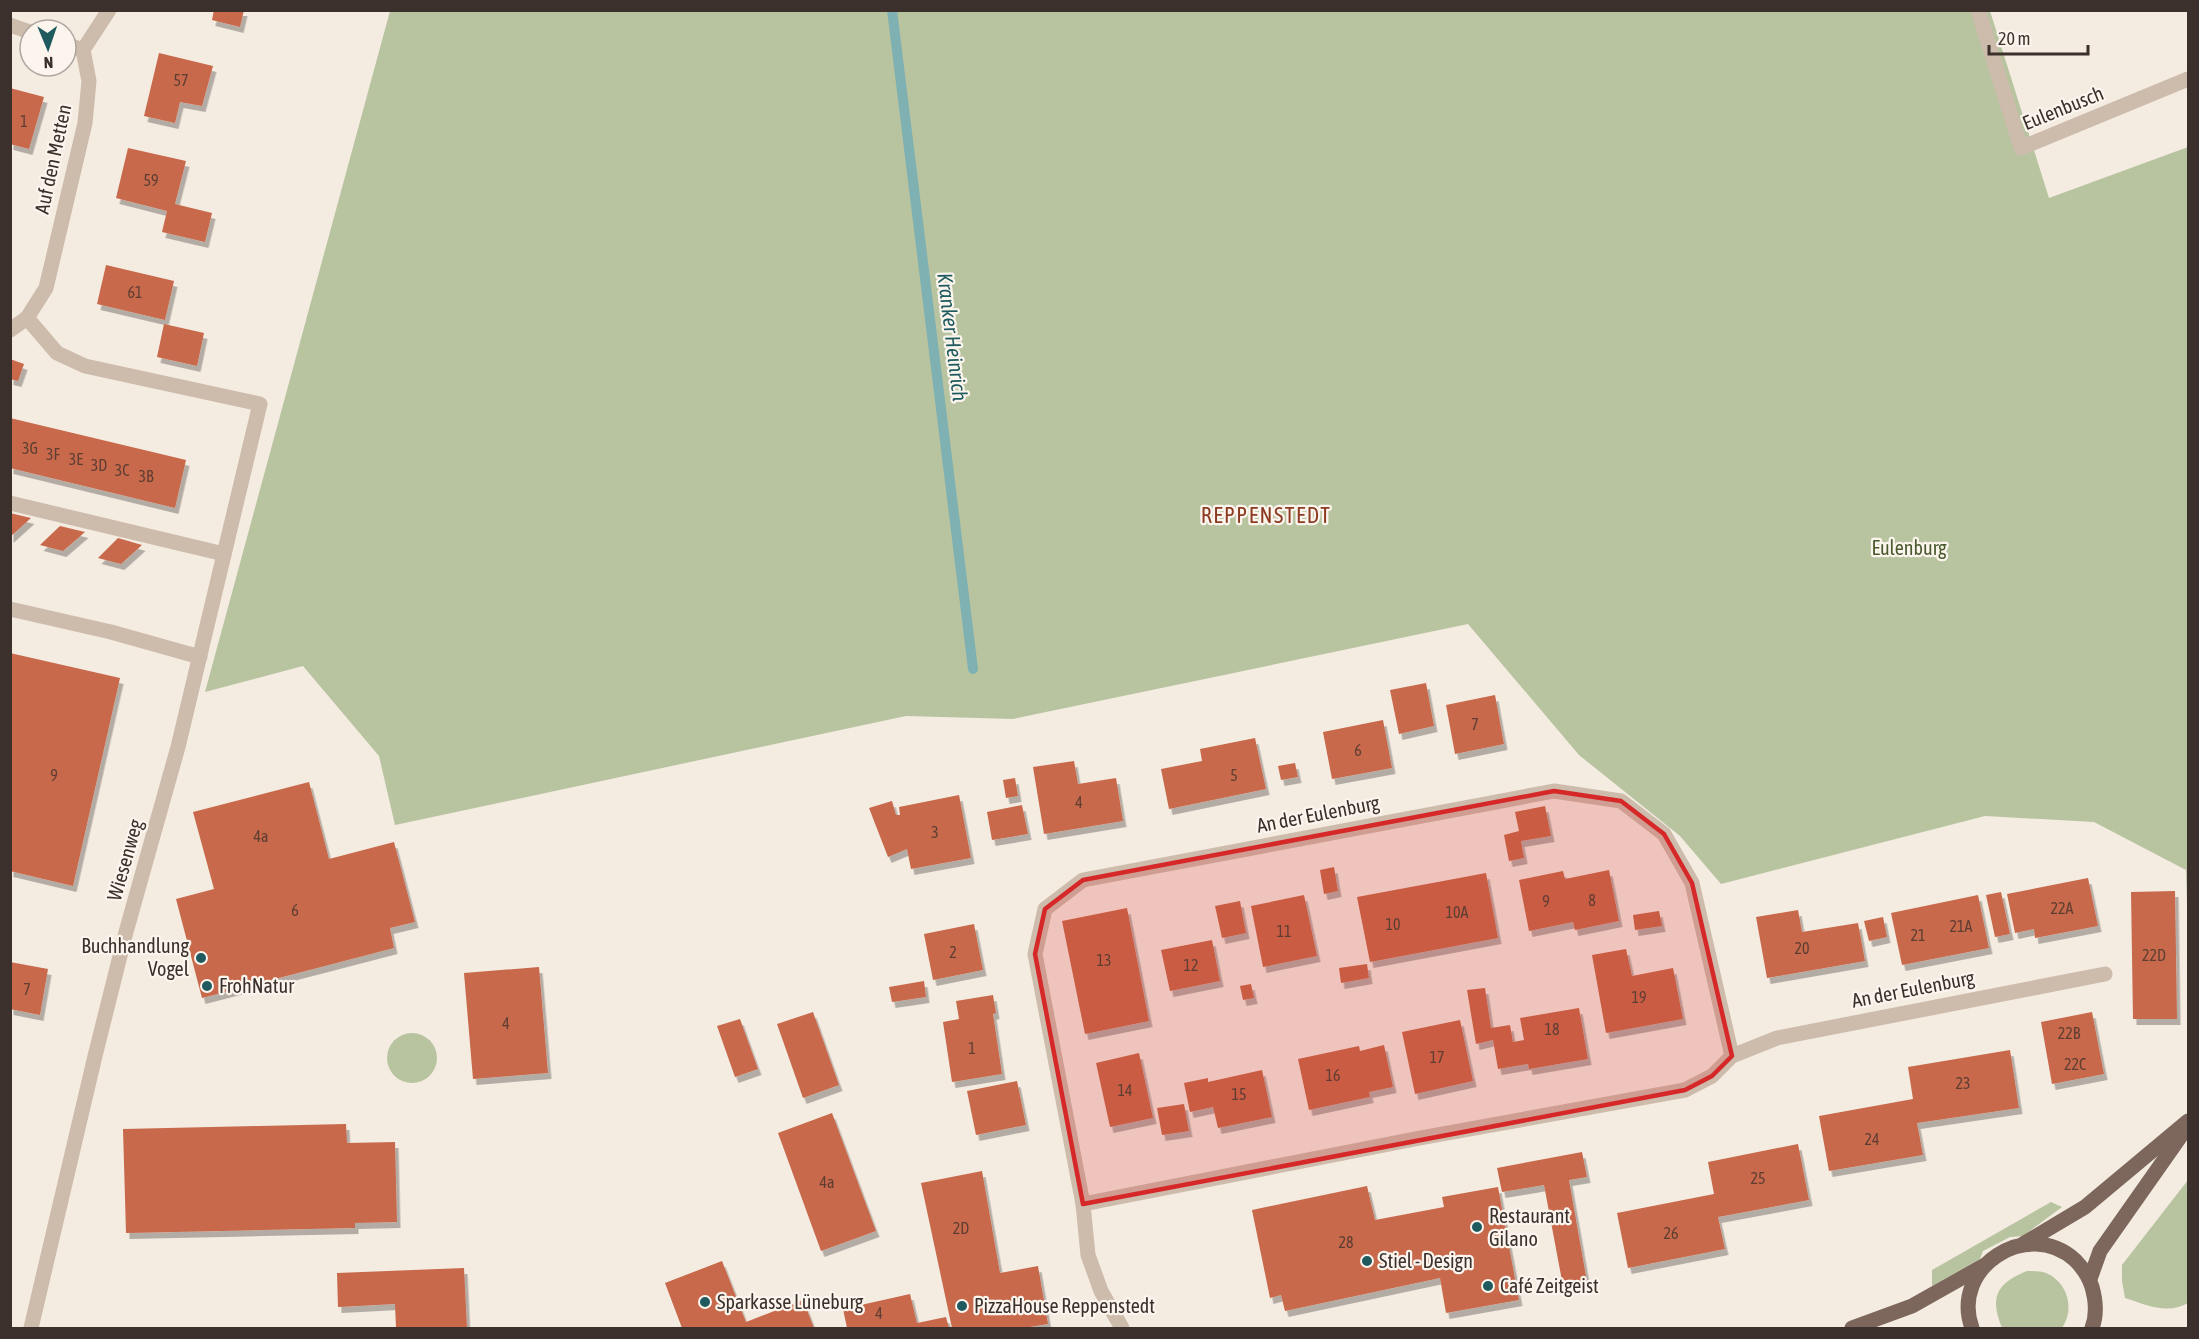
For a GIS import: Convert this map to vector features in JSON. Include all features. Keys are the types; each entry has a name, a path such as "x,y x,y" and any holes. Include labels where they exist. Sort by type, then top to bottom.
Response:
{"main road":[{"path":"1972,1329 1968,1305 1971,1290 1977,1276 1991,1261 2002,1251 2021,1245 2085,1207 2188,1123"},
{"path":"2090,1279 2100,1251 2188,1123"},
{"path":"2021,1245 2038,1244 2054,1247 2081,1266 2090,1279 2096,1301 2094,1327"},
{"path":"1852,1329 1912,1306 1991,1261"}],"street":[{"path":"78,48 83,50 109,10"},
{"name":"Eulenbusch","path":"1978,10 2021,148 2188,79"},
{"name":"Auf den Metten","path":"10,330 27,318 46,288 85,123 89,81 83,50"},
{"name":"Wiesenweg","path":"27,318 57,353 85,366 260,404 178,747 106,1011 31,1329"},
{"path":"10,503 224,554"},
{"path":"10,609 111,632 200,657"},
{"name":"An der Eulenburg","path":"1122,1329 1101,1291 1088,1255 1083,1204 1035,954 1045,909 1083,880 1554,791 1622,801 1664,834 1692,883 1732,1056"},
{"name":"An der Eulenburg","path":"1083,1204 1420,1138 1685,1090 1712,1076 1732,1056 1777,1038 2105,974"}],"highlighted area":[{"path":"1554,791 1621,801 1664,834 1692,883 1732,1056 1712,1076 1685,1090 1083,1204 1035,954 1045,909 1083,880"}],"green space":[{"name":"Eulenburg","path":"390,11 1990,11 2049,198 2188,147 2188,937 2186,870 2094,822 1985,816 1721,884 1680,836 1579,755 1468,624 1013,719 906,716 395,825 379,756 303,666 205,692"},
{"path":"412,1033 430,1040 437,1058 430,1076 412,1083 394,1076 387,1058 394,1040"},
{"path":"2188,1180 2188,1303 2180,1307 2165,1309 2125,1298 2122,1265"},
{"path":"2051,1202 2062,1207 2023,1236 2010,1237 1983,1251 1980,1259 1932,1286 1932,1270"},
{"path":"2027,1271 2046,1273 2060,1283 2068,1305 2066,1321 2062,1328 2002,1328 1996,1308 1998,1292 2002,1286"}],"building":[{"path":"214,10 244,10 240,27 212,20"},
{"path":"159,53 213,66 202,106 180,102 175,123 144,116"},
{"path":"10,88 44,97 29,149 10,144"},
{"path":"128,148 186,161 175,204 212,213 205,242 162,232 167,211 116,198"},
{"path":"106,265 174,281 165,320 97,304"},
{"path":"164,324 204,333 197,366 157,357"},
{"path":"10,359 24,364 18,381 10,379"},
{"path":"10,418 186,460 175,508 10,468"},
{"path":"10,513 31,518 10,537"},
{"path":"60,526 85,532 63,551 40,545"},
{"path":"118,538 142,545 121,564 98,558"},
{"path":"10,653 120,678 73,886 10,871"},
{"path":"1426,683 1434,726 1399,734 1390,690"},
{"path":"1495,695 1504,744 1455,754 1446,705"},
{"path":"1383,720 1392,768 1332,779 1323,732"},
{"path":"1255,738 1266,789 1169,809 1161,769 1202,761 1200,749"},
{"path":"1074,761 1078,784 1116,778 1123,821 1044,834 1033,767"},
{"path":"1295,763 1298,777 1281,780 1278,766"},
{"path":"1015,778 1018,796 1006,798 1003,780"},
{"path":"309,782 329,859 394,842 415,922 390,928 394,948 202,998 176,899 214,889 193,812"},
{"path":"959,795 971,858 911,869 907,849 888,857 869,808 892,801 896,815 900,815 899,807"},
{"path":"1022,805 1028,834 992,840 987,812"},
{"path":"1545,806 1551,836 1521,841 1524,858 1509,861 1504,835 1519,831 1515,812"},
{"path":"1334,867 1338,891 1324,894 1320,870"},
{"path":"1609,870 1619,921 1575,930 1573,922 1529,931 1519,880 1563,871 1565,879"},
{"path":"1486,873 1498,938 1370,962 1357,897"},
{"path":"2088,878 2098,926 2035,938 2034,929 2015,933 2007,894"},
{"path":"2175,891 2177,1019 2133,1019 2131,892"},
{"path":"2001,892 2010,934 1995,937 1986,895"},
{"path":"1304,895 1317,956 1263,967 1251,906"},
{"path":"1978,895 1989,948 1902,965 1891,913"},
{"path":"1240,901 1246,933 1222,938 1215,906"},
{"path":"1127,908 1149,1021 1085,1034 1062,921"},
{"path":"1798,910 1802,932 1858,923 1865,961 1767,978 1756,917"},
{"path":"1659,911 1662,926 1635,930 1633,915"},
{"path":"1883,917 1887,937 1869,941 1864,921"},
{"path":"974,924 983,970 933,980 924,934"},
{"path":"1212,940 1220,981 1170,991 1161,950"},
{"path":"1626,949 1632,976 1673,968 1683,1019 1606,1033 1592,955"},
{"path":"10,962 48,969 40,1015 10,1009"},
{"path":"1367,964 1369,978 1341,983 1339,968"},
{"path":"539,967 548,1073 473,1079 464,973"},
{"path":"924,981 926,997 892,1002 889,987"},
{"path":"1251,984 1254,998 1243,1000 1240,986"},
{"path":"1485,988 1491,1028 1510,1025 1513,1042 1524,1040 1520,1018 1579,1008 1588,1059 1529,1069 1528,1064 1498,1069 1493,1040 1476,1044 1467,990"},
{"path":"993,995 996,1013 993,1014 1002,1074 952,1082 943,1022 959,1019 956,1001"},
{"path":"813,1012 839,1085 803,1098 777,1024"},
{"path":"2092,1012 2104,1074 2052,1084 2041,1022"},
{"path":"740,1019 758,1069 735,1077 717,1026"},
{"path":"1460,1020 1473,1081 1415,1094 1402,1032"},
{"path":"1384,1045 1393,1087 1369,1092 1370,1097 1309,1110 1298,1059 1359,1046 1360,1051"},
{"path":"2010,1050 2019,1108 1917,1123 1923,1155 1829,1171 1819,1116 1913,1099 1908,1067"},
{"path":"1139,1053 1153,1118 1110,1127 1096,1063"},
{"path":"1262,1070 1272,1117 1218,1128 1213,1107 1190,1112 1184,1083 1208,1078 1208,1082"},
{"path":"1017,1081 1026,1125 976,1135 967,1091"},
{"path":"1184,1104 1189,1131 1162,1135 1157,1108"},
{"path":"832,1113 876,1231 821,1251 778,1133"},
{"path":"346,1124 347,1143 395,1142 397,1222 355,1223 355,1228 126,1233 123,1129"},
{"path":"1798,1144 1809,1200 1718,1217 1725,1249 1628,1268 1617,1213 1714,1194 1708,1162"},
{"path":"1582,1152 1587,1177 1569,1180 1587,1282 1563,1286 1544,1185 1502,1192 1497,1168"},
{"path":"982,1171 1000,1273 1038,1266 1048,1324 1023,1328 952,1328 921,1183"},
{"path":"1367,1186 1375,1220 1444,1207 1442,1197 1498,1187 1519,1300 1446,1313 1440,1278 1285,1311 1281,1295 1270,1298 1252,1210"},
{"name":"Sparkasse Lüneburg","path":"722,1261 746,1322 803,1300 814,1328 682,1328 665,1283"},
{"path":"464,1268 467,1328 396,1328 395,1304 338,1307 337,1273"},
{"path":"910,1294 917,1323 946,1317 949,1328 847,1328 843,1309"}],"waterway":[{"name":"Kranker Heinrich","path":"892,10 973,669"}],"place":[{"name":"Buchhandlung Vogel","path":"201,958"},
{"name":"FrohNatur","path":"207,986"},
{"name":"Restaurant Gilano","path":"1477,1227"},
{"name":"Stiel - Design","path":"1367,1261"},
{"name":"Café Zeitgeist","path":"1488,1286"},
{"name":"Sparkasse Lüneburg","path":"705,1302"},
{"name":"PizzaHouse Reppenstedt","path":"962,1306"}],"district":[{"name":"REPPENSTEDT","path":"1266,515"}]}
